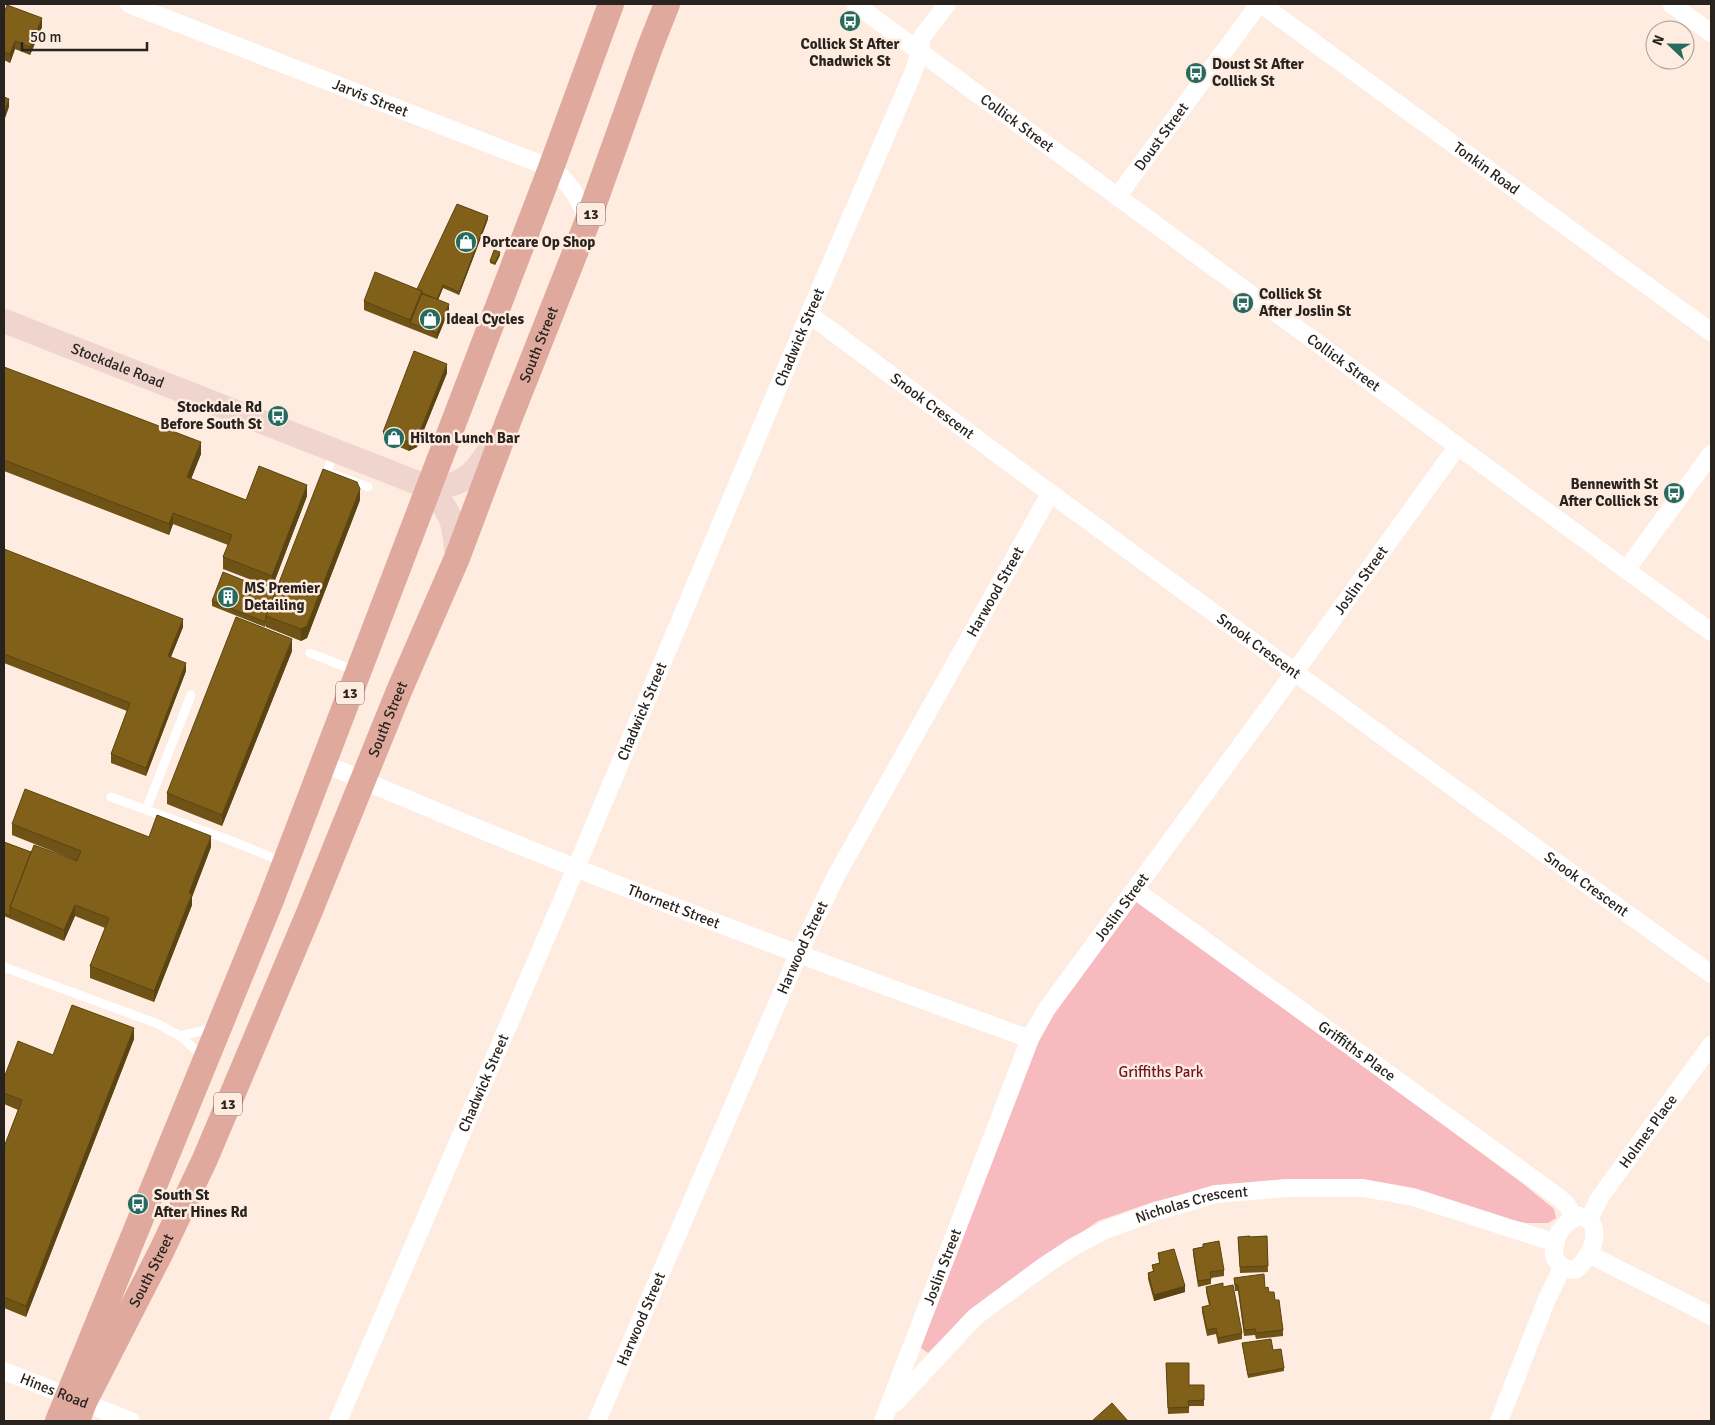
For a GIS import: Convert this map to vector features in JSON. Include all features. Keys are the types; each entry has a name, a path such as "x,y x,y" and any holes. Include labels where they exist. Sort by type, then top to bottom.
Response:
{"main road":[{"name":"South Street","path":"76,1406 207,1057 271,900 551,168 611,4"},
{"name":"South Street","path":"58,1421 76,1406 161,1252 205,1159 309,913 398,691 457,558 508,422 588,220 650,47 668,4"},
{"path":"271,900 289,903 309,913"},
{"path":"207,1057 230,1048 260,1027"}],"street":[{"name":"Jarvis Street","path":"129,4 551,168 561,175 580,200 588,220"},
{"name":"Collick Street","path":"855,4 1711,632"},
{"name":"Chadwick Street","path":"338,1421 576,868 920,52 922,38 947,4"},
{"name":"Doust Street","path":"1117,197 1260,4"},
{"name":"Tonkin Road","path":"1260,4 1711,332"},
{"path":"1671,4 1711,33"},
{"name":"Snook Crescent","path":"809,314 1294,673 1711,974"},
{"name":"Stockdale Road","path":"4,321 428,487 440,500 450,516 454,526 457,558"},
{"name":"Stockdale Road","path":"428,487 455,484 472,473 481,463 508,422"},
{"name":"Joslin Street","path":"886,1415 1030,1039 1046,1010 1294,673 1457,447"},
{"path":"1626,570 1711,454"},
{"name":"Harwood Street","path":"597,1421 798,955 836,876 1050,494"},
{"name":"Thornett Street","path":"323,763 576,868 798,955 1030,1039"},
{"name":"Griffiths Place","path":"1135,890 1557,1196 1582,1218"},
{"name":"Holmes Place","path":"1582,1218 1600,1197 1711,1045"},
{"name":"Nicholas Crescent","path":"886,1415 975,1317 1044,1266 1073,1247 1105,1230 1158,1211 1216,1194 1287,1188 1363,1188 1413,1197 1556,1243"},
{"path":"1582,1218 1595,1233 1590,1254 1575,1270 1562,1268 1556,1262 1554,1256 1556,1243 1565,1224 1582,1218"},
{"path":"1590,1254 1664,1290 1711,1316"},
{"path":"1499,1421 1547,1299 1562,1268"},
{"name":"Hines Road","path":"4,1371 76,1406 131,1421"}],"lane":[{"path":"334,450 328,472 368,487"},
{"path":"310,653 358,672"},
{"path":"146,810 191,695"},
{"path":"111,796 285,863"},
{"path":"4,967 158,1024 180,1036 199,1053 207,1057"},
{"path":"180,1036 220,1027"}],"green space":[{"name":"Griffiths Park","path":"1136,899 1522,1183 1554,1209 1556,1218 1548,1223 1526,1223 1364,1182 1287,1179 1212,1187 1153,1202 1098,1221 967,1313 928,1353 918,1346 1034,1045 1052,1011"}],"building":[{"path":"7,5 42,18 30,47 15,41 10,54 4,52 4,13"},
{"path":"4,97 9,99 4,112"},
{"path":"457,204 488,216 459,292 443,285 437,299 422,294 422,291 417,289"},
{"path":"494,250 500,252 495,263 490,261"},
{"path":"375,272 422,291 410,320 364,301"},
{"name":"Ideal Cycles","path":"422,293 449,304 437,333 410,323"},
{"path":"414,351 447,364 417,439 409,442 383,432"},
{"path":"4,367 201,442 187,477 246,500 259,466 307,485 272,576 223,557 232,535 173,513 169,524 4,460"},
{"path":"323,469 357,482 360,489 307,626 301,629 266,616"},
{"path":"4,549 183,619 168,656 186,663 146,768 111,754 130,703 4,654"},
{"path":"223,572 275,593 265,622 212,601"},
{"path":"236,617 292,639 222,815 167,793"},
{"path":"25,789 149,837 157,815 211,836 189,893 192,894 154,991 90,966 109,918 75,905 64,930 10,907 34,845 77,861 81,851 12,824"},
{"path":"4,842 31,852 10,907 10,916 4,913"},
{"path":"72,1005 134,1028 26,1306 4,1297 4,1147 22,1100 4,1093 4,1078 18,1041 53,1055"},
{"path":"1267,1236 1268,1266 1240,1267 1238,1237"},
{"path":"1219,1241 1224,1270 1210,1272 1211,1279 1198,1281 1193,1249 1203,1247 1203,1244"},
{"path":"1174,1249 1185,1286 1154,1295 1148,1273 1154,1271 1152,1265 1160,1263 1158,1253"},
{"path":"1264,1274 1265,1288 1268,1287 1269,1292 1274,1292 1275,1300 1279,1300 1283,1330 1256,1333 1255,1329 1244,1330 1238,1285 1235,1285 1234,1278"},
{"path":"1223,1283 1223,1287 1233,1285 1242,1333 1218,1338 1216,1328 1207,1330 1202,1307 1210,1305 1206,1287"},
{"path":"1271,1339 1273,1350 1281,1349 1284,1368 1248,1375 1242,1343"},
{"path":"1166,1363 1189,1363 1189,1385 1204,1385 1204,1400 1188,1401 1189,1407 1168,1408"},
{"path":"1112,1403 1128,1421 1092,1421"}],"place":[{"name":"Collick St After Chadwick St","path":"850,21"},
{"name":"Doust St After Collick St","path":"1196,73"},
{"name":"Portcare Op Shop","path":"466,242"},
{"name":"Collick St After Joslin St","path":"1243,303"},
{"name":"Ideal Cycles","path":"430,319"},
{"name":"Stockdale Rd Before South St","path":"278,416"},
{"name":"Hilton Lunch Bar","path":"394,438"},
{"name":"Bennewith St After Collick St","path":"1674,493"},
{"name":"MS Premier Detailing","path":"228,597"},
{"name":"South St After Hines Rd","path":"138,1204"}]}
